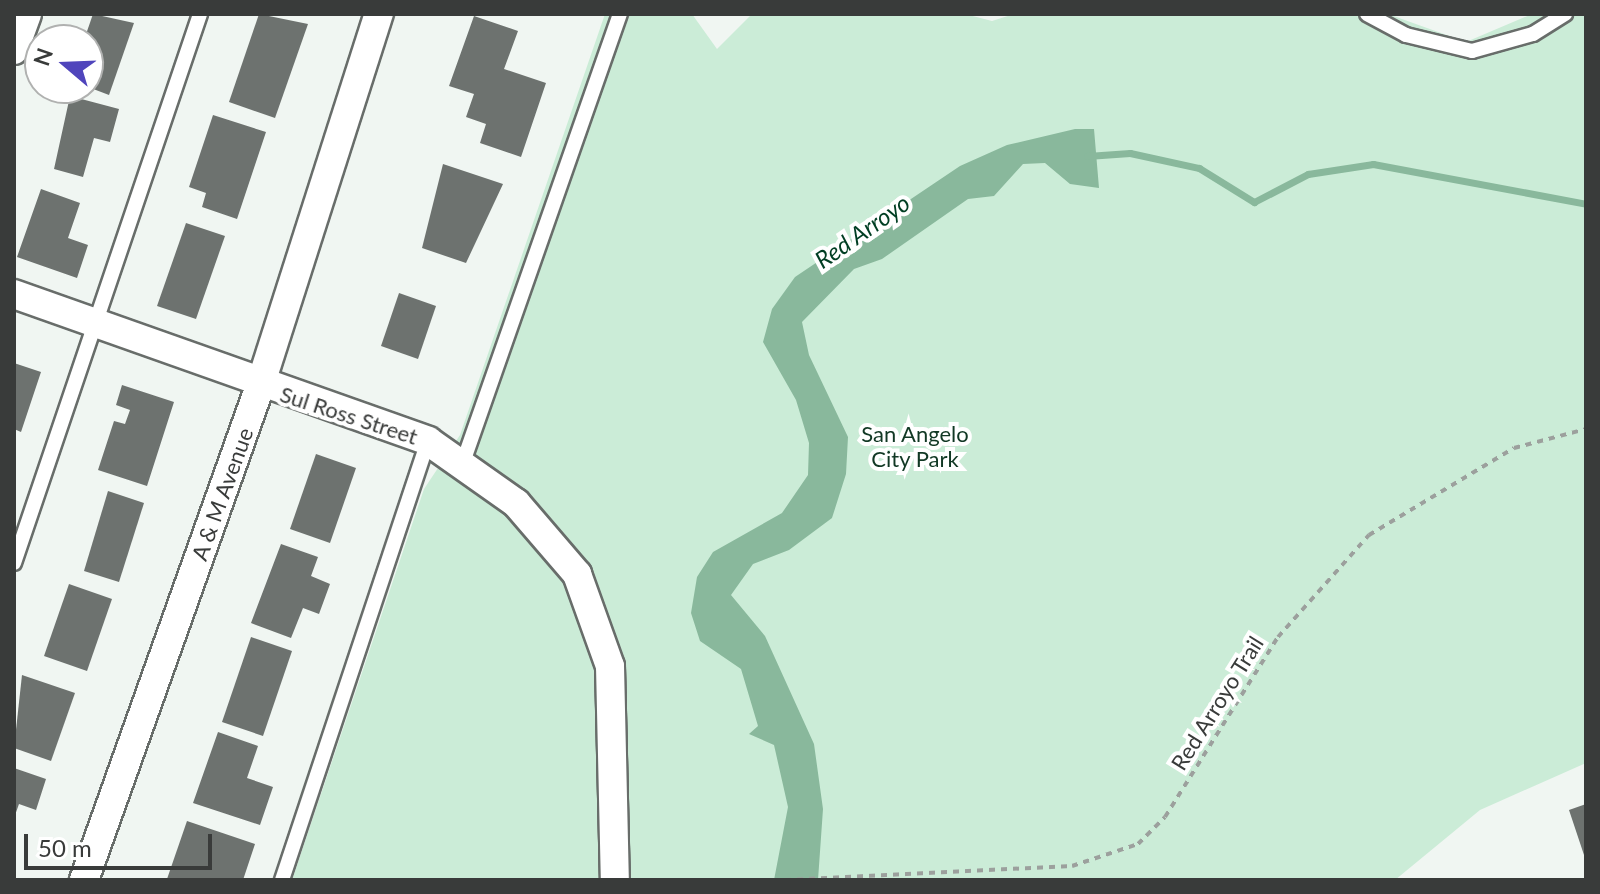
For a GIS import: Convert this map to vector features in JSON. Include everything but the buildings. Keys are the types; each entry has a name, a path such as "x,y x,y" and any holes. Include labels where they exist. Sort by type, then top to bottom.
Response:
{"street":[{"path":"14,50 27,14"},
{"name":"A & M Avenue","path":"84,880 260,386 379,14"},
{"name":"Sul Ross Street","path":"14,294 260,386 428,441 516,503 577,574 610,666 615,880"}],"lane":[{"path":"14,563 200,14"},
{"path":"462,465 620,14"},
{"path":"1367,14 1406,35 1472,51 1533,34 1565,14"},
{"path":"282,880 428,441"}],"path":[{"name":"Red Arroyo Trail","path":"785,880 1072,866 1138,844 1165,817 1278,637 1369,535 1514,448 1586,429"}],"green space":[{"name":"San Angelo City Park","path":"605,14 692,14 717,49 752,14 965,14 992,21 1014,14 1388,14 1466,42 1532,14 1586,14 1586,763 1480,810 1395,880 292,880 424,489 460,435"}],"shaded area":[{"path":"1075,129 1094,129 1099,188 1070,184 1045,163 1023,164 994,196 968,199 882,259 854,269 802,322 809,355 848,437 846,474 832,518 789,550 753,564 731,595 765,636 814,744 823,809 818,880 774,880 788,807 774,745 749,734 758,726 741,669 700,641 691,613 697,577 713,552 782,513 808,475 809,443 796,400 763,342 772,309 795,277 960,166 1007,145"}],"waterway":[{"name":"Red Arroyo","path":"1087,156 1130,153 1199,168 1254,202 1308,174 1373,164 1586,204"}]}
